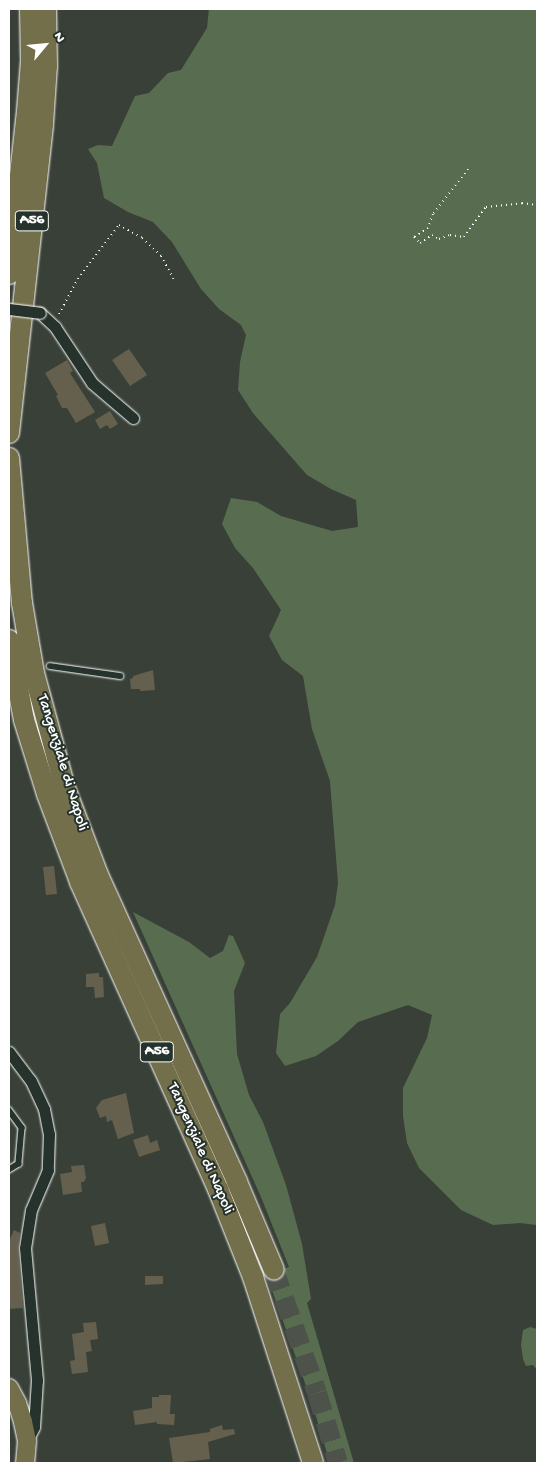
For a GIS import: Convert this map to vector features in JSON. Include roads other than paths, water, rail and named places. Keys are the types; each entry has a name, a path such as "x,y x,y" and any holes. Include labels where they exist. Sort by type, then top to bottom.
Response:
{"highway":[{"name":"A56","path":"9,274 31,61 30,9"},
{"name":"A56","path":"9,433 43,124 47,66 46,9"},
{"name":"Tangenziale di Napoli","path":"9,458 23,612 37,683 65,788 98,875 237,1182 274,1270"},
{"name":"Tangenziale di Napoli","path":"9,640 24,720 47,794 80,882 218,1189 252,1277 313,1463"}],"main road":[{"path":"9,1388 17,1403 27,1441 25,1463"}],"street":[{"path":"9,309 40,313 53,325 92,382 133,418"},
{"path":"9,1052 31,1081 44,1109 49,1134 48,1170 31,1210 25,1248 27,1287 37,1380 34,1427 27,1441"}],"lane":[{"path":"50,666 120,676"},
{"path":"9,1110 22,1128 20,1164 9,1170"}],"tunnel":[{"path":"274,1270 317,1393 338,1463"}]}
